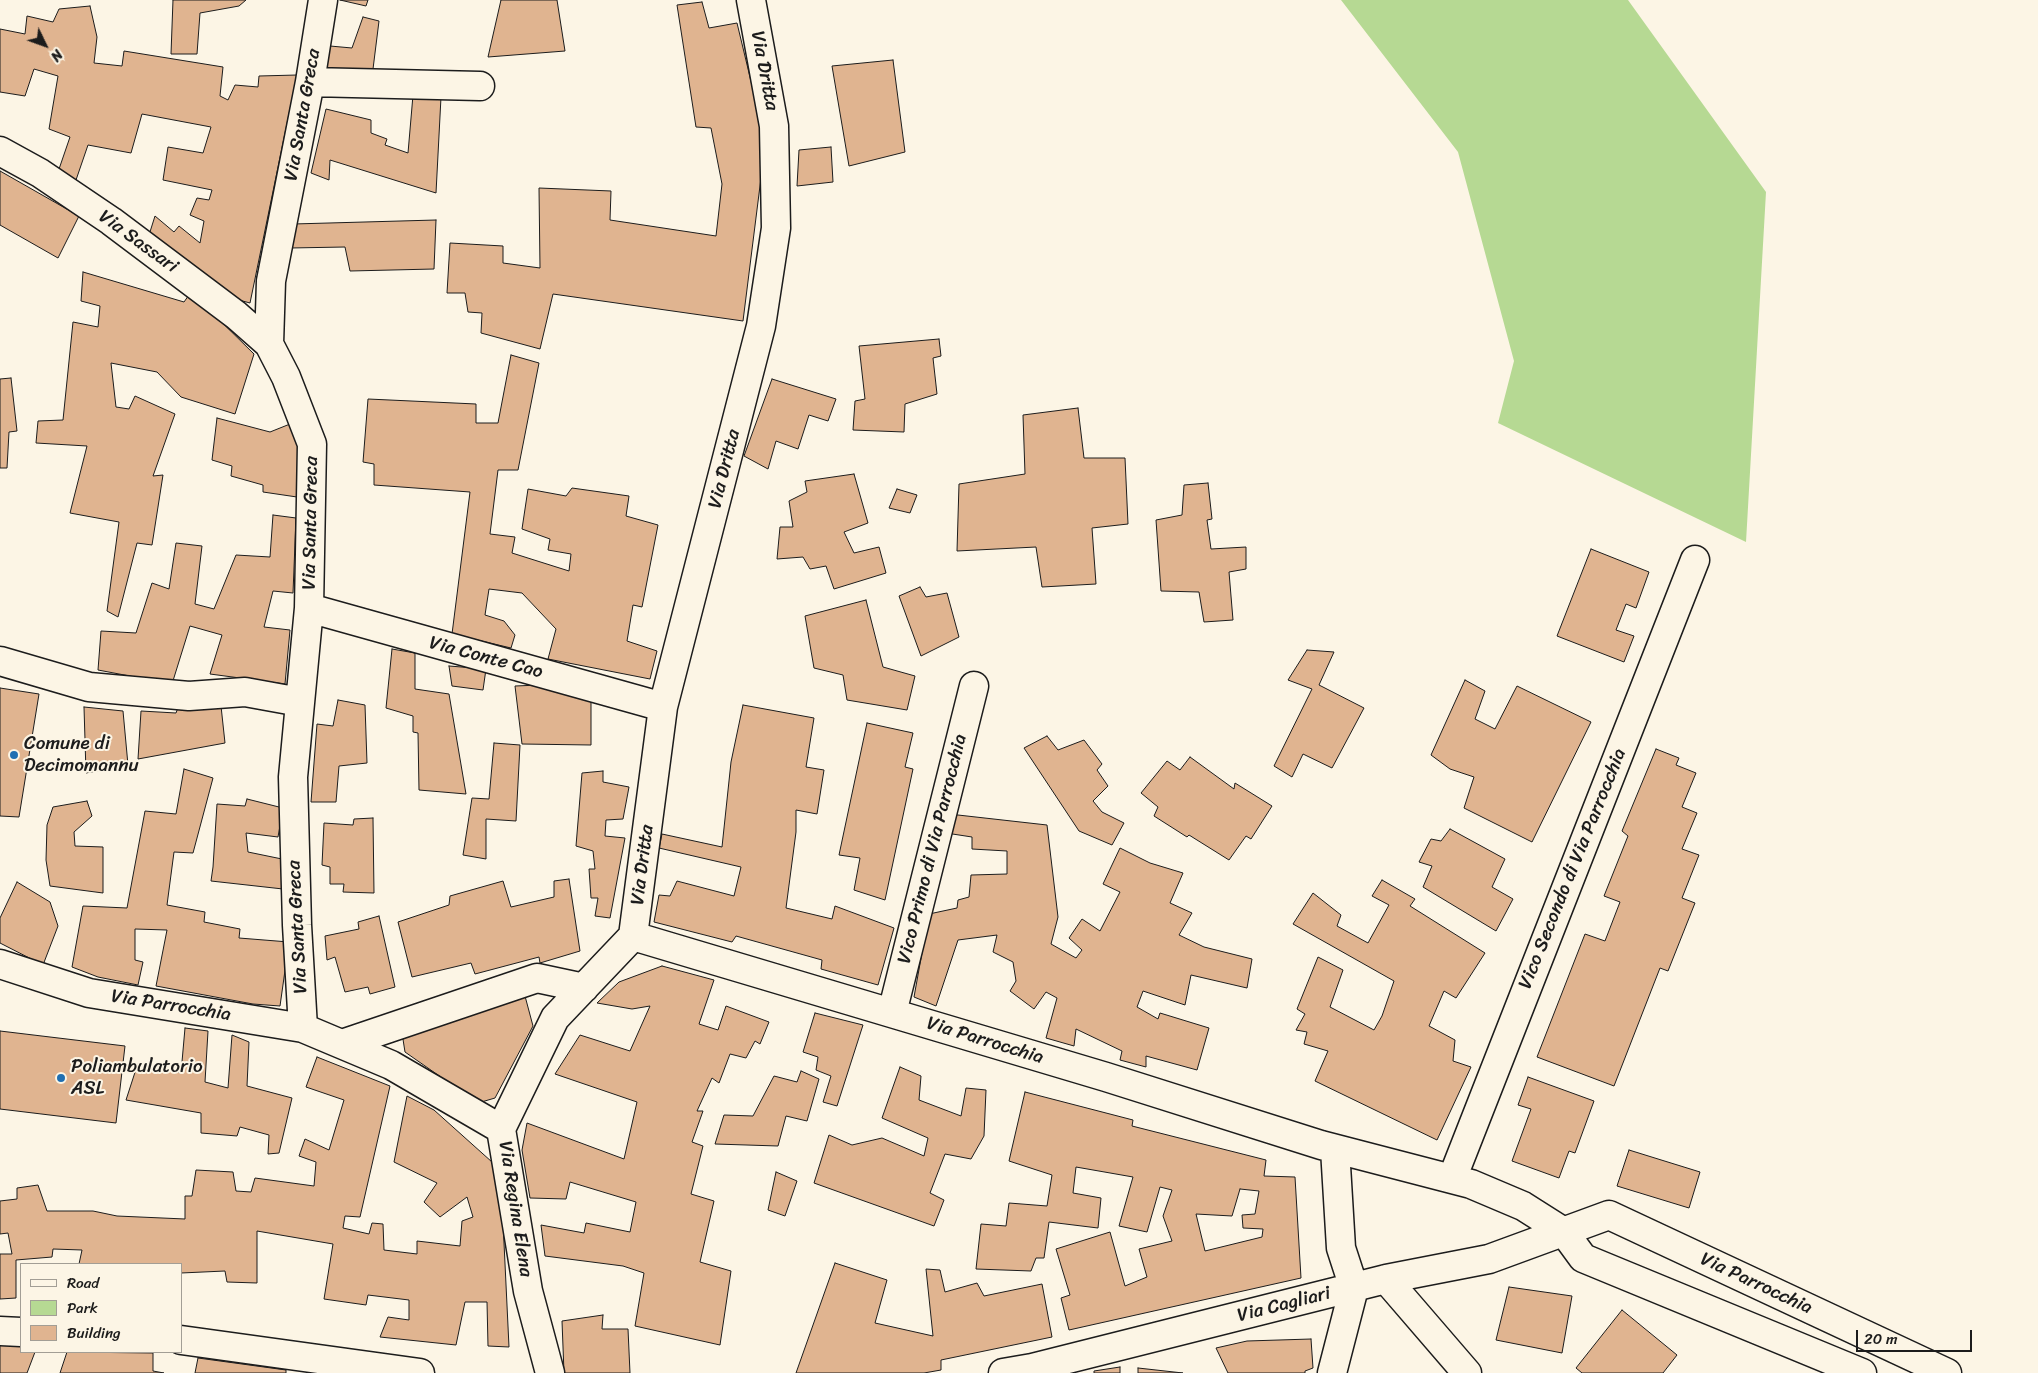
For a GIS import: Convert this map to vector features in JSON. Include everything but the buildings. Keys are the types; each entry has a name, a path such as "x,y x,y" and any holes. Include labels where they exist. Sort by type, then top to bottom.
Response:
{"street":[{"name":"Via Santa Greca","path":"303,1028 297,925 293,777 309,608 312,444 286,377 269,344 272,281 310,82 323,0"},
{"name":"Via Dritta","path":"633,936 663,707 762,326 776,228 774,126 751,0"},
{"path":"310,82 480,86"},
{"name":"Via Sassari","path":"0,151 40,173 111,221 236,315 269,344"},
{"name":"Vico Secondo di Via Parrocchia","path":"1452,1179 1695,560"},
{"name":"Via Conte Cao","path":"309,608 663,707"},
{"path":"0,661 89,687 189,696 245,692 300,702"},
{"name":"Vico Primo di Via Parrocchia","path":"892,1013 974,686"},
{"name":"Via Parrocchia","path":"633,936 1106,1077 1335,1149 1471,1184 1523,1206 1564,1232 1583,1258 1862,1373"},
{"name":"Via Regina Elena","path":"550,1373 528,1291 502,1129 555,1018 633,936"},
{"name":"Via Parrocchia","path":"0,964 89,993 303,1028 391,1065 502,1129"},
{"path":"342,1044 536,978 584,988"},
{"path":"1332,1373 1354,1288 1341,1248 1335,1149"},
{"name":"Via Parrocchia","path":"1564,1232 1609,1215 1947,1373"},
{"name":"Via Cagliari","path":"1003,1373 1032,1368 1354,1288 1386,1278 1489,1259 1564,1232"},
{"path":"1386,1278 1467,1373"},
{"path":"0,1331 20,1332"},
{"path":"182,1340 420,1373"}],"green space":[{"path":"1341,0 1628,0 1766,192 1746,542 1498,423 1514,361 1458,152"}],"place":[{"name":"Comune di Decimomannu","path":"14,755"},
{"name":"Poliambulatorio ASL","path":"61,1078"}]}
